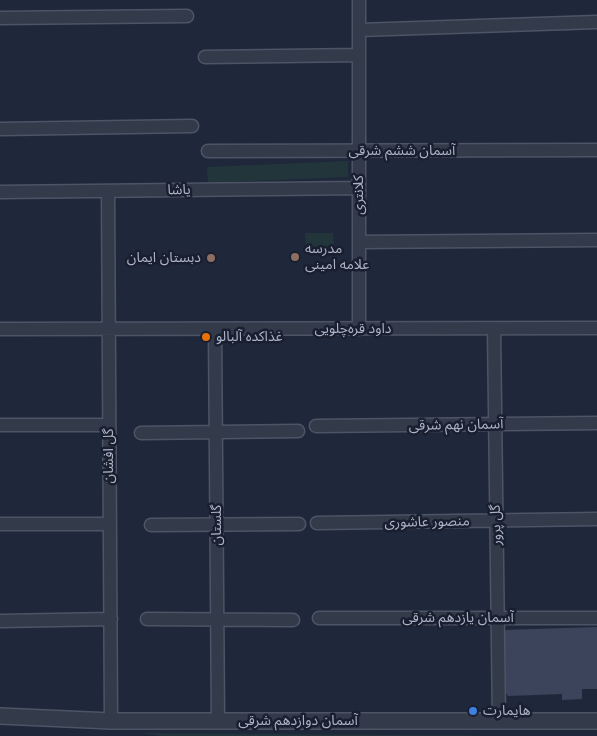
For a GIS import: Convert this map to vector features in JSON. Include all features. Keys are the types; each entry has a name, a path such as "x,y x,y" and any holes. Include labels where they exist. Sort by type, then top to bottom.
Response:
{"street":[{"name":"کلانتری","path":"359,0 359,329"},
{"path":"0,18 187,16"},
{"path":"358,30 597,22"},
{"path":"205,57 359,55"},
{"path":"0,128 192,126"},
{"name":"آسمان ششم شرقی","path":"208,151 597,150"},
{"name":"یاشا","path":"0,192 359,188"},
{"name":"گل افشان","path":"108,191 112,721"},
{"path":"359,242 597,240"},
{"name":"داود قره‌چلویی","path":"0,329 597,328"},
{"name":"گلستان","path":"215,329 218,721"},
{"name":"گل پرور","path":"494,329 499,722"},
{"name":"آسمان نهم شرقی","path":"316,426 597,423"},
{"path":"0,426 109,426"},
{"path":"140,433 298,431"},
{"name":"منصور عاشوری","path":"317,523 597,520"},
{"path":"0,524 110,524"},
{"path":"152,525 298,524"},
{"name":"آسمان یازدهم شرقی","path":"319,618 597,618"},
{"path":"0,620 111,619"},
{"path":"147,619 293,620"},
{"name":"آسمان دوازدهم شرقی","path":"0,716 112,721 581,721 597,723"}],"shaded area":[{"path":"348,161 348,177 208,183 207,167"},
{"path":"305,233 333,233 334,247 306,248"},
{"path":"140,733 516,736 162,736"}],"building":[{"path":"597,627 597,689 582,689 582,699 562,700 562,694 508,696 503,689 503,630"}],"place":[{"name":"مدرسه علامه امینی","path":"295,257"},
{"name":"دبستان ایمان","path":"211,258"},
{"name":"غذاکده آلبالو","path":"206,337"},
{"name":"هایمارت","path":"473,711"}]}
